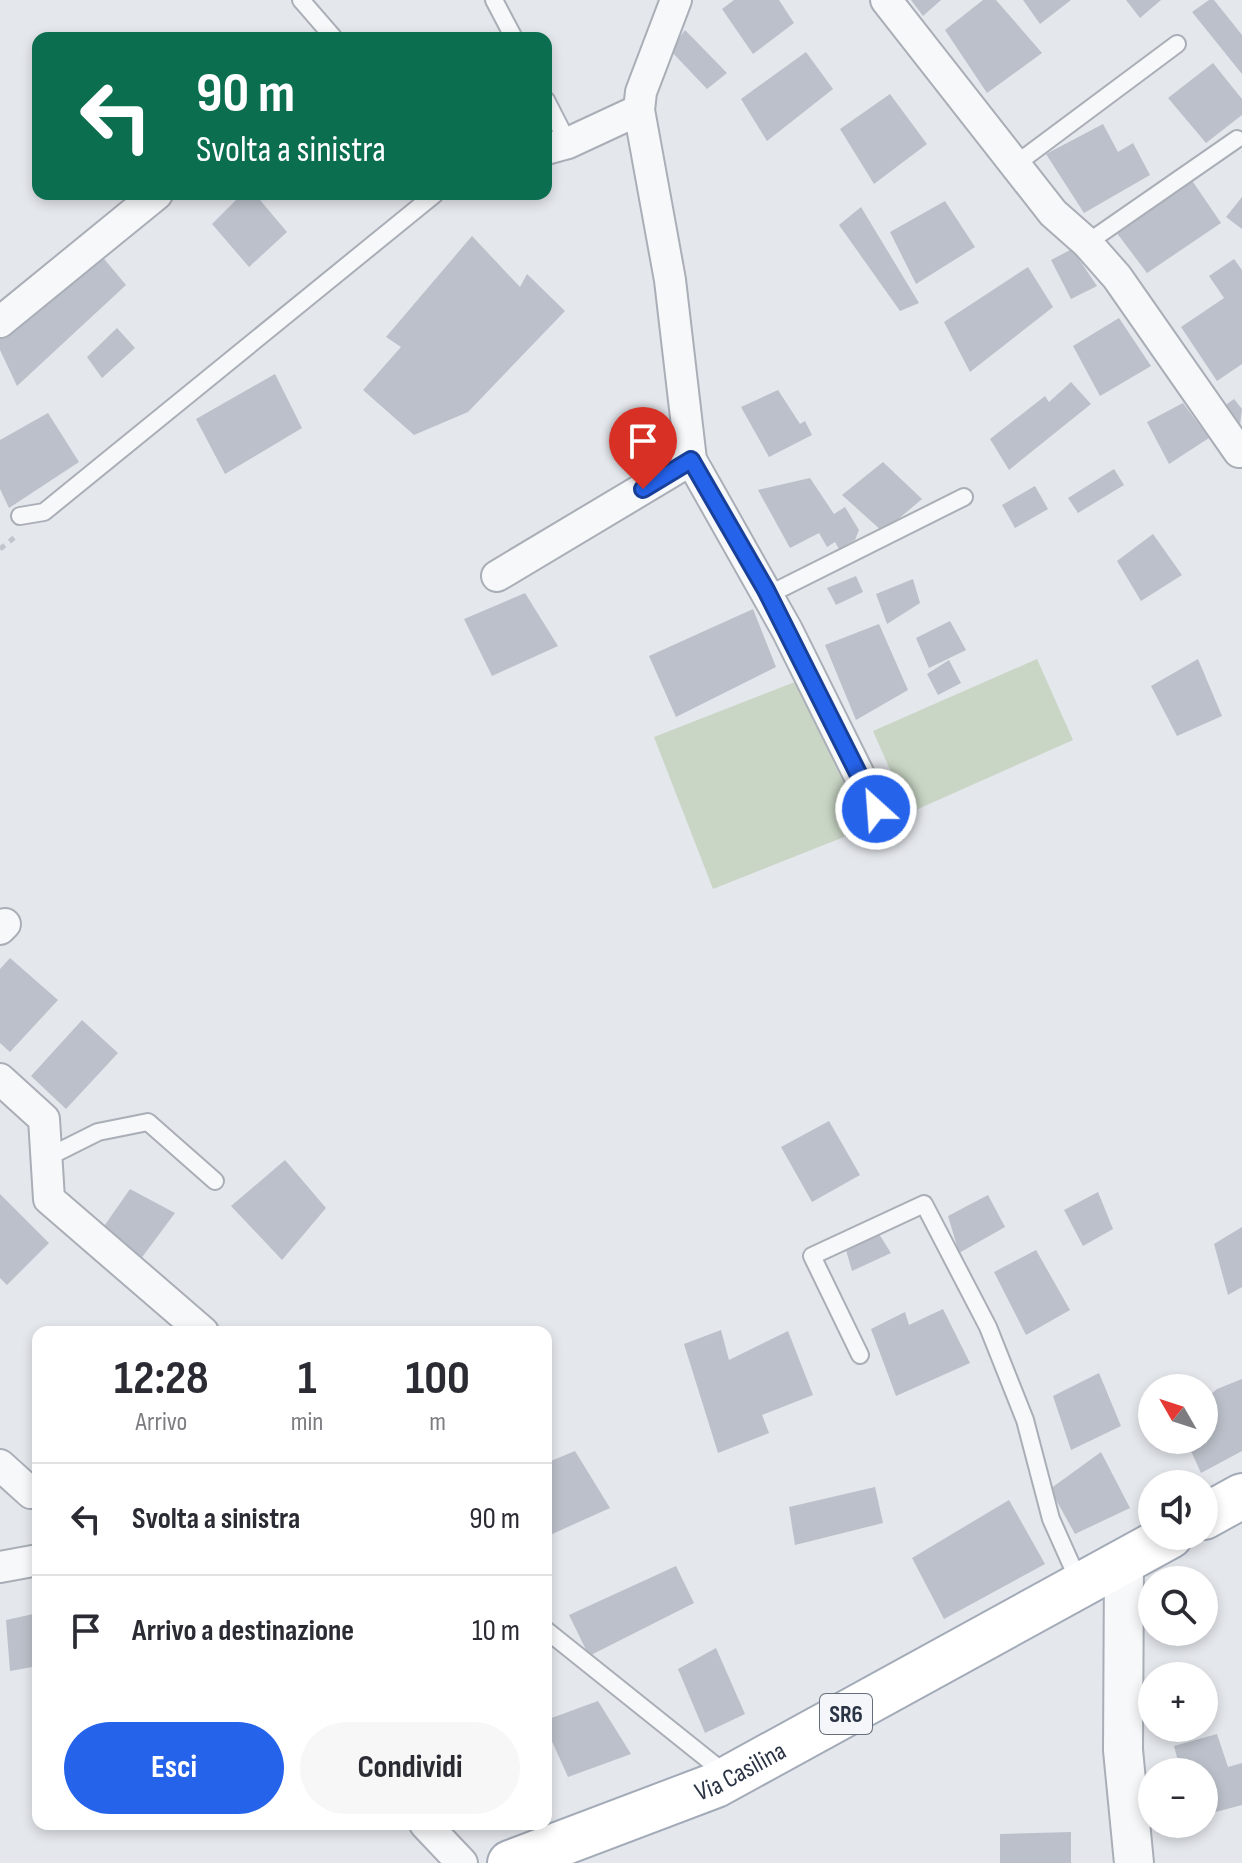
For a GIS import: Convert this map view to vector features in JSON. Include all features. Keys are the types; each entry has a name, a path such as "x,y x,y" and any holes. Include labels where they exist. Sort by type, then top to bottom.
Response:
{"main road":[{"path":"1218,1509 1242,1496"},
{"name":"Via Casilina","path":"510,1863 730,1777 1144,1550"}],"street":[{"path":"676,0 641,92 639,110 670,280 691,460 768,595 876,809"},
{"path":"886,0 1053,213 1087,243 1117,277 1240,451"},
{"path":"557,146 639,110"},
{"path":"0,322 150,200"},
{"path":"497,576 691,460"},
{"path":"0,1079 44,1119 49,1199 196,1326"},
{"path":"0,1465 31,1493"},
{"path":"0,1567 32,1561"},
{"path":"1124,1561 1123,1750 1134,1863"},
{"path":"431,1830 462,1863"}],"lane":[{"path":"301,0 329,32"},
{"path":"494,0 511,32"},
{"path":"1016,164 1177,44"},
{"path":"552,125 557,146"},
{"path":"1087,243 1237,139"},
{"path":"20,516 44,512 428,200"},
{"path":"768,595 964,497"},
{"path":"46,1158 98,1132 148,1122 215,1181"},
{"path":"860,1355 812,1256 924,1204 988,1327 1025,1420 1051,1519 1080,1585"},
{"path":"552,1635 730,1777"}],"green space":[{"path":"1037,659 1073,740 909,813 873,731"},
{"path":"805,678 864,829 713,889 654,737"}],"building":[{"path":"734,0 779,0 794,23 753,54 722,9"},
{"path":"911,0 941,0 923,16"},
{"path":"983,0 996,0 1042,53 987,93 945,30"},
{"path":"1023,0 1071,0 1040,24"},
{"path":"1126,0 1161,0 1140,18"},
{"path":"1214,0 1242,35 1242,74 1192,12"},
{"path":"685,30 727,73 707,89 670,50"},
{"path":"806,52 833,89 767,141 741,99"},
{"path":"1213,63 1242,99 1242,115 1206,143 1168,98"},
{"path":"890,94 927,144 874,184 840,129"},
{"path":"1103,124 1118,152 1133,143 1150,175 1084,213 1046,154"},
{"path":"1191,179 1221,223 1147,273 1116,232"},
{"path":"1242,197 1242,229 1226,217"},
{"path":"236,200 260,200 287,232 249,267 212,224"},
{"path":"945,201 975,247 916,284 890,232"},
{"path":"861,207 919,303 900,311 839,225"},
{"path":"472,236 520,287 527,274 565,311 468,412 414,435 363,390 401,347 386,337"},
{"path":"1072,249 1097,286 1071,299 1051,260"},
{"path":"100,254 126,285 17,386 0,350 0,339"},
{"path":"1234,259 1242,270 1242,364 1217,381 1181,327 1224,298 1209,276"},
{"path":"1028,267 1053,307 970,372 944,322"},
{"path":"1119,318 1151,366 1100,396 1073,346"},
{"path":"117,328 135,348 102,378 87,357"},
{"path":"275,374 302,428 225,474 196,419"},
{"path":"1071,382 1091,404 1009,470 990,439 1045,396 1049,402"},
{"path":"778,390 800,424 805,421 812,435 769,457 741,407"},
{"path":"1234,399 1242,409 1240,425 1224,406"},
{"path":"1183,403 1209,438 1169,464 1147,422"},
{"path":"48,413 79,462 9,508 0,489 0,440"},
{"path":"883,462 922,499 883,532 842,495"},
{"path":"1114,469 1124,485 1078,513 1068,498"},
{"path":"810,478 834,514 845,507 859,530 855,540 839,549 835,542 827,547 819,533 790,548 758,490"},
{"path":"1035,486 1048,509 1015,528 1002,505"},
{"path":"1153,534 1182,575 1141,601 1117,561"},
{"path":"856,576 863,592 836,605 827,588"},
{"path":"913,579 920,603 887,624 876,594"},
{"path":"525,593 558,646 492,676 464,619"},
{"path":"753,609 776,667 676,717 649,656"},
{"path":"950,621 966,650 929,668 916,638"},
{"path":"879,624 908,690 856,720 825,645"},
{"path":"1198,659 1222,716 1177,736 1151,686"},
{"path":"949,660 961,683 938,695 927,674"},
{"path":"10,958 58,1000 10,1052 0,1043 0,969"},
{"path":"82,1020 118,1053 66,1109 31,1076"},
{"path":"829,1121 860,1175 812,1202 781,1147"},
{"path":"285,1160 326,1208 282,1260 231,1206"},
{"path":"130,1189 175,1213 140,1260 100,1232"},
{"path":"1098,1192 1113,1229 1083,1246 1064,1210"},
{"path":"0,1194 49,1243 7,1285 0,1278"},
{"path":"988,1195 1005,1227 959,1253 948,1216"},
{"path":"1242,1227 1242,1287 1228,1295 1214,1244"},
{"path":"879,1234 891,1253 852,1271 846,1250"},
{"path":"1036,1250 1070,1310 1026,1335 994,1272"},
{"path":"943,1309 970,1363 896,1396 871,1329 905,1312 909,1325"},
{"path":"721,1330 729,1360 788,1331 813,1395 762,1415 769,1433 718,1453 684,1344"},
{"path":"1099,1373 1121,1426 1071,1450 1053,1396"},
{"path":"1242,1379 1242,1451 1207,1470 1200,1470 1192,1454 1218,1454 1218,1389"},
{"path":"575,1451 610,1508 552,1534 552,1461"},
{"path":"1101,1452 1130,1508 1075,1534 1050,1489"},
{"path":"875,1487 883,1523 795,1545 789,1507"},
{"path":"1009,1500 1045,1564 944,1619 912,1558"},
{"path":"676,1566 694,1603 589,1656 569,1615"},
{"path":"32,1614 32,1667 10,1671 6,1620"},
{"path":"716,1648 745,1714 705,1733 678,1669"},
{"path":"598,1701 631,1754 568,1777 552,1741 552,1718"},
{"path":"1218,1737 1228,1767 1242,1763 1242,1805 1218,1811 1218,1758 1177,1758 1174,1746 1188,1742 1218,1742"},
{"path":"1071,1832 1071,1863 1000,1863 1000,1834"}],"route":[{"path":"643,489 691,460 810,673 876,809"}]}
